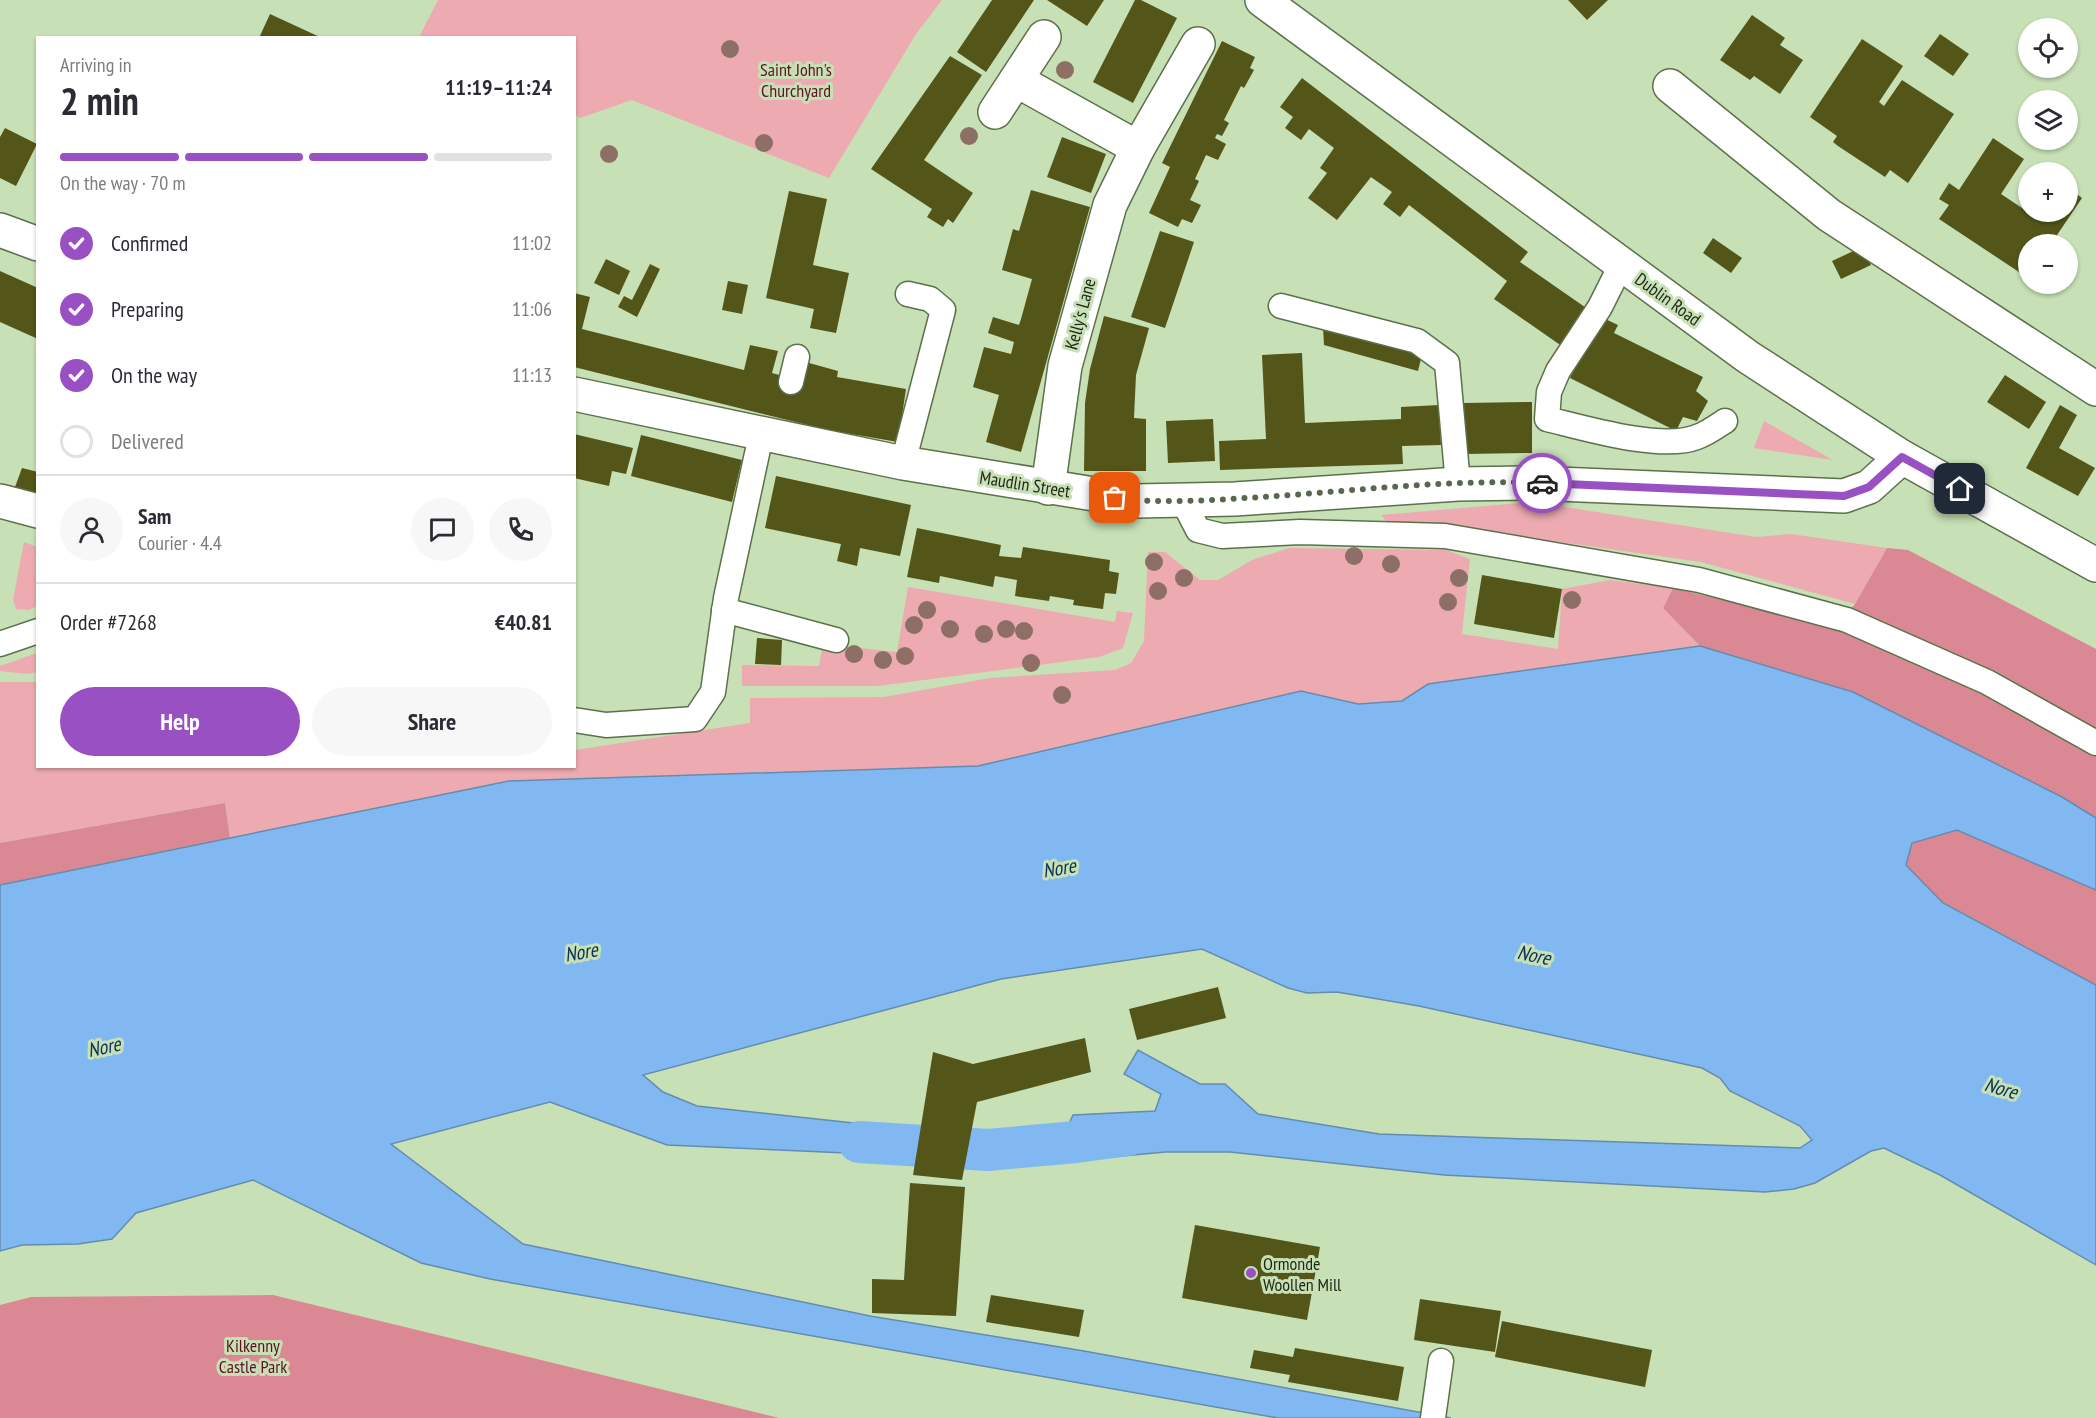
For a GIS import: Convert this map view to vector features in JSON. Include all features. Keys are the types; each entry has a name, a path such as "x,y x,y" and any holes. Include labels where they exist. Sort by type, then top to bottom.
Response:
{"street":[{"name":"Dublin Road","path":"1262,0 1748,357 1902,457 2096,565"},
{"path":"995,112 1044,37"},
{"name":"Kelly's Lane","path":"1048,488 1065,366 1110,205 1138,148 1198,44"},
{"path":"1017,80 1138,148"},
{"path":"1670,86 1829,215 2096,389"},
{"path":"0,230 36,243"},
{"name":"Maudlin Street","path":"576,394 774,431 903,463 1137,501 1183,501 1458,484 1534,483 1844,496 1869,487 1902,457"},
{"path":"0,501 36,510"}],"lane":[{"path":"1621,265 1600,307 1558,371 1549,392 1547,420 1621,437 1679,441 1696,438 1725,422"},
{"path":"903,463 943,310 930,299 908,294"},
{"path":"1281,306 1417,341 1447,363 1458,484"},
{"path":"791,382 797,357"},
{"path":"576,720 606,725 695,719 713,693 724,610 774,431"},
{"path":"1183,501 1198,530 1222,536 1300,532 1445,536 1699,580 1836,617 1987,682 2096,743"},
{"path":"724,610 836,640"},
{"path":"0,644 36,632"},
{"path":"1434,1417 1441,1361"}],"green space":[{"name":"Saint John's Churchyard","path":"438,0 942,0 916,34 829,178 632,100 580,118 576,116 576,36 420,36"},
{"path":"1764,421 1833,460 1754,448"},
{"path":"1533,502 1756,537 1791,534 1887,548 1855,604 1701,562 1447,526 1386,521 1381,515"},
{"path":"24,542 36,547 36,606 29,610 16,609 13,600"},
{"path":"1289,548 1446,550 1470,559 1462,634 1558,649 1562,589 1610,580 1673,588 1663,608 1700,646 1428,684 1402,700 1358,704 1301,691 978,766 509,781 230,839 225,803 0,843 0,682 36,682 36,768 576,768 576,750 750,723 750,698 884,697 990,678 1115,670 1131,663 1144,641 1148,552 1165,552 1200,580 1218,580 1252,560"},
{"path":"1887,548 1908,550 2096,649 2096,818 2062,797 1853,692 1700,646 1663,608 1673,588 1834,627 1855,604"},
{"path":"908,587 1115,622 1117,611 1133,613 1123,648 1099,657 878,686 742,686 742,665 819,666 823,644 897,652"},
{"path":"36,653 36,672 28,674 0,671 0,666"},
{"path":"225,803 230,839 0,885 0,843"},
{"path":"1957,830 2096,890 2096,985 1943,903 1906,865 1912,843"},
{"name":"Kilkenny Castle Park","path":"273,1295 779,1418 0,1418 0,1305 31,1297"}],"water":[{"name":"Nore","path":"1700,646 1853,692 2062,797 2096,818 2096,890 1957,830 1912,843 1906,865 1943,903 2096,985 2096,1265 1940,1175 1884,1148 1871,1151 1815,1183 1794,1189 1765,1192 1444,1175 1230,1152 1165,1152 1080,1160 1069,1132 1073,1115 1155,1111 1161,1094 1124,1074 1138,1050 1200,1084 1225,1084 1258,1114 1379,1134 1800,1148 1812,1140 1800,1126 1730,1091 1720,1078 1702,1068 1419,1006 1337,992 1307,993 1288,988 1202,949 1001,979 643,1075 663,1092 697,1106 917,1130 913,1156 667,1145 550,1102 391,1144 523,1244 870,1316 1084,1351 1451,1418 1278,1418 490,1279 421,1263 253,1180 136,1213 112,1239 78,1244 22,1245 0,1251 0,885 509,781 978,766 1301,691 1358,704 1402,701 1428,684"}],"building":[{"path":"992,0 1034,0 986,72 957,52"},
{"path":"1047,0 1104,0 1087,26"},
{"path":"1135,0 1141,0 1177,18 1133,103 1093,82"},
{"path":"1568,0 1608,0 1587,20"},
{"path":"270,14 318,36 260,36"},
{"path":"1752,15 1785,38 1780,45 1803,60 1780,94 1754,76 1750,80 1720,60"},
{"path":"1940,34 1969,54 1953,76 1924,56"},
{"path":"1862,39 1903,66 1879,102 1884,106 1902,80 1954,114 1908,183 1890,170 1885,177 1838,146 1833,142 1837,136 1810,117"},
{"path":"1222,41 1255,57 1250,68 1254,70 1244,88 1241,86 1224,120 1229,123 1222,136 1217,134 1215,138 1226,144 1218,160 1206,155 1195,179 1199,181 1190,200 1201,205 1192,223 1182,219 1178,227 1149,213 1170,167 1162,163"},
{"path":"950,56 982,75 924,160 973,193 953,223 948,219 943,227 927,217 932,209 871,169"},
{"path":"1302,78 1528,252 1520,262 1592,312 1566,349 1494,299 1507,281 1409,205 1400,217 1383,204 1392,192 1371,177 1337,220 1308,198 1327,173 1320,168 1334,148 1309,129 1301,140 1285,128 1293,117 1280,107"},
{"path":"5,128 36,144 16,186 0,178 0,137"},
{"path":"1062,137 1106,154 1091,193 1047,177"},
{"path":"1993,138 2024,159 2022,162 2018,162 2018,168 2001,194 2018,205 2018,222 2066,222 2058,234 2018,234 2018,271 1939,219 1949,205 1939,199 1949,183 1959,190"},
{"path":"1031,190 1090,207 1021,452 986,442 999,395 973,387 984,347 1011,354 1014,342 988,333 993,317 1019,325 1021,319 1032,279 1002,270 1013,229 1019,231"},
{"path":"789,191 827,199 813,265 849,273 836,333 810,328 814,309 766,298"},
{"path":"1160,231 1194,242 1165,328 1131,317"},
{"path":"1713,238 1742,258 1731,273 1703,253"},
{"path":"1862,247 1871,265 1841,279 1832,261"},
{"path":"606,259 630,271 619,295 594,283"},
{"path":"650,264 660,269 637,317 618,307 624,296 632,300"},
{"path":"0,271 36,287 36,338 0,322"},
{"path":"728,281 748,285 742,314 722,310"},
{"path":"576,294 590,297 582,329 744,370 750,345 778,351 772,373 787,377 802,361 838,371 837,377 906,389 898,442 828,430 576,367"},
{"path":"1104,316 1149,328 1136,375 1134,418 1146,419 1146,471 1084,471 1085,403 1090,369"},
{"path":"1601,317 1618,325 1614,333 1703,377 1696,391 1708,401 1697,421 1683,417 1676,431 1570,378"},
{"path":"1323,327 1422,355 1418,371 1324,345"},
{"path":"1302,353 1305,423 1401,419 1401,407 1439,405 1441,445 1402,446 1403,464 1220,470 1219,441 1266,439 1262,355"},
{"path":"2005,375 2046,402 2029,429 1987,402"},
{"path":"1532,402 1532,453 1465,454 1464,403"},
{"path":"2060,405 2077,415 2059,448 2095,468 2078,496 2026,468"},
{"path":"1213,419 1215,461 1168,463 1166,421"},
{"path":"576,434 633,448 626,474 612,471 609,486 576,478"},
{"path":"641,435 742,460 732,502 631,476"},
{"path":"22,468 36,472 36,494 15,487"},
{"path":"776,476 911,505 900,556 860,548 857,566 837,561 841,544 765,528"},
{"path":"917,528 1001,545 999,556 1021,558 1023,547 1110,560 1109,571 1119,573 1116,594 1105,593 1103,609 1073,605 1074,600 1050,596 1049,601 1015,596 1017,580 995,576 993,587 940,576 939,583 907,577"},
{"path":"1482,575 1562,589 1554,638 1474,624"},
{"path":"757,638 782,640 781,665 755,664"},
{"path":"1218,987 1226,1018 1137,1040 1129,1009"},
{"path":"1085,1038 1091,1072 977,1102 962,1180 913,1175 933,1052 973,1064"},
{"path":"910,1183 965,1187 956,1316 872,1313 872,1279 904,1280"},
{"name":"Ormonde Woollen Mill","path":"1195,1225 1320,1247 1307,1320 1182,1298"},
{"path":"991,1295 1084,1310 1079,1337 986,1322"},
{"path":"1420,1299 1501,1311 1495,1352 1414,1340"},
{"path":"1502,1321 1652,1350 1645,1387 1495,1357"},
{"path":"1295,1348 1404,1367 1398,1401 1288,1382 1290,1375 1250,1368 1254,1350 1293,1357"}],"waterway":[{"path":"859,1142 988,1150 1128,1135"}],"way so far":[{"path":"1115,498 1137,501 1183,501 1458,484 1542,483"}],"place":[{"name":"Ormonde Woollen Mill","path":"1251,1273"}],"route":[{"path":"1542,483 1844,496 1869,487 1902,457 1960,489"}]}
